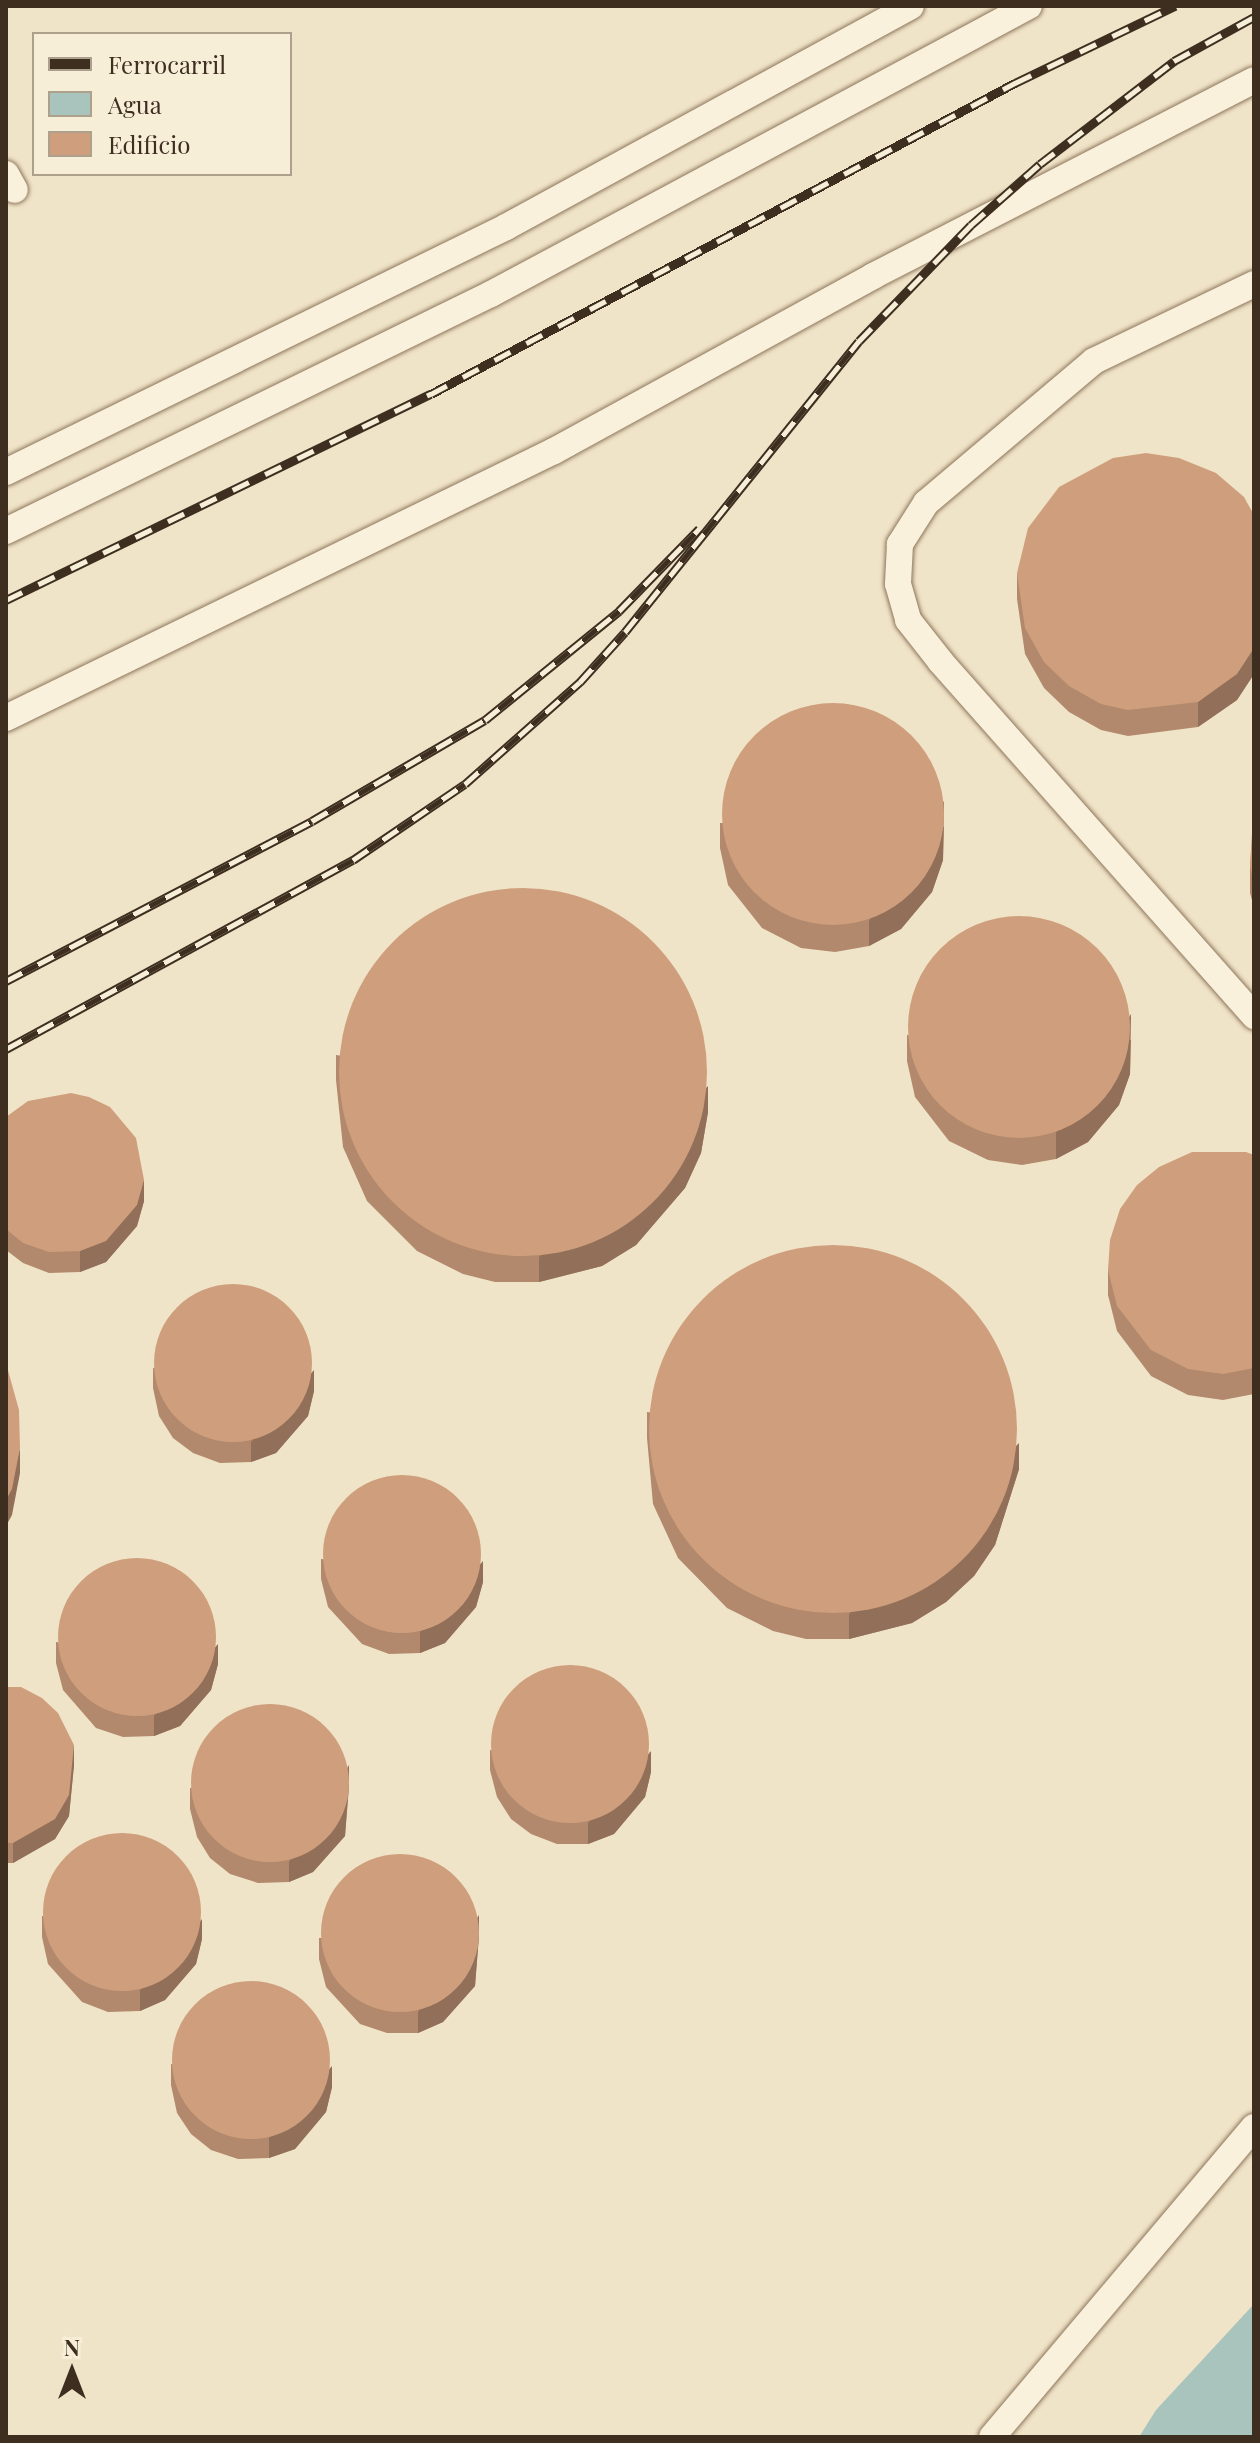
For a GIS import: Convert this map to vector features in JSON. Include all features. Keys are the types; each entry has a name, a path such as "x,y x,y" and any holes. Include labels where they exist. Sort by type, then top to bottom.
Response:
{"lane":[{"path":"6,472 506,227 911,6"},
{"path":"6,531 491,294 1029,6"},
{"path":"6,718 554,451 873,276 1254,80"},
{"path":"1254,284 1094,361 926,503 900,544 898,584 908,620 941,662 1254,1016"},
{"path":"992,2437 1254,2127"}],"water":[{"path":"1254,2304 1254,2437 1139,2437 1156,2410"}],"building":[{"path":"1146,453 1179,458 1216,473 1244,497 1254,515 1254,648 1237,674 1198,702 1128,710 1101,704 1069,686 1044,662 1025,628 1017,573 1028,528 1059,487 1113,458"},
{"path":"833,703 876,711 912,735 936,771 944,814 936,857 912,893 876,917 833,925 790,917 754,893 730,857 722,814 730,771 754,735 790,711"},
{"path":"1254,812 1254,881 1250,867"},
{"path":"505,888 541,888 577,896 610,909 640,929 666,955 686,985 699,1018 707,1054 704,1108 686,1159 666,1189 640,1215 610,1235 577,1248 541,1256 505,1256 469,1248 436,1235 406,1215 380,1189 360,1159 347,1126 339,1090 339,1054 347,1018 360,985 380,955 406,929 436,909 469,896"},
{"path":"1019,916 1062,924 1098,948 1122,984 1130,1027 1122,1070 1098,1106 1062,1130 1019,1138 976,1130 940,1106 916,1070 908,1027 916,984 940,948 976,924"},
{"path":"71,1093 110,1107 136,1138 144,1180 137,1205 106,1241 80,1251 49,1252 23,1243 6,1229 6,1117 28,1101"},
{"path":"1192,1152 1246,1152 1254,1155 1254,1368 1223,1374 1188,1369 1151,1350 1117,1306 1108,1270 1110,1240 1120,1209 1137,1185 1159,1167"},
{"path":"815,1245 851,1245 887,1253 920,1266 950,1286 976,1312 996,1342 1009,1375 1017,1411 1014,1465 996,1516 976,1546 950,1572 920,1592 887,1605 851,1613 815,1613 779,1605 746,1592 716,1572 690,1546 670,1516 657,1483 649,1447 649,1411 657,1375 670,1342 690,1312 716,1286 746,1266 779,1253"},
{"path":"233,1284 263,1290 289,1307 306,1333 312,1363 306,1393 289,1419 263,1436 233,1442 203,1436 177,1419 160,1393 154,1363 160,1333 177,1307 203,1290"},
{"path":"6,1363 19,1410 20,1448 12,1489 6,1500"},
{"path":"402,1475 432,1481 458,1498 475,1524 481,1554 475,1584 458,1610 432,1627 402,1633 372,1627 346,1610 329,1584 323,1554 329,1524 346,1498 372,1481"},
{"path":"137,1558 167,1564 193,1581 210,1607 216,1637 210,1667 193,1693 167,1710 137,1716 107,1710 81,1693 64,1667 58,1637 64,1607 81,1581 107,1564"},
{"path":"570,1665 600,1671 626,1688 643,1714 649,1744 643,1774 626,1800 600,1817 570,1823 540,1817 514,1800 497,1774 491,1744 497,1714 514,1688 540,1671"},
{"path":"6,1687 21,1687 42,1698 58,1713 74,1745 69,1795 55,1819 13,1843 6,1843"},
{"path":"270,1704 300,1710 326,1727 343,1753 349,1783 343,1813 326,1839 300,1856 270,1862 240,1856 214,1839 197,1813 191,1783 197,1753 214,1727 240,1710"},
{"path":"122,1833 152,1839 178,1856 195,1882 201,1912 195,1942 178,1968 152,1985 122,1991 92,1985 66,1968 49,1942 43,1912 49,1882 66,1856 92,1839"},
{"path":"400,1854 430,1860 456,1877 473,1903 479,1933 473,1963 456,1989 430,2006 400,2012 370,2006 344,1989 327,1963 321,1933 327,1903 344,1877 370,1860"},
{"path":"251,1981 281,1987 307,2004 324,2030 330,2060 324,2090 307,2116 281,2133 251,2139 221,2133 195,2116 178,2090 172,2060 178,2030 195,2004 221,1987"}],"railway":[{"path":"6,600 431,394 1015,83 1175,6"},
{"path":"6,1049 353,860 465,784 580,682 625,632 859,341 971,225 1040,164 1174,61 1254,17"},
{"path":"6,981 312,821 485,720 619,611 699,529"}]}
